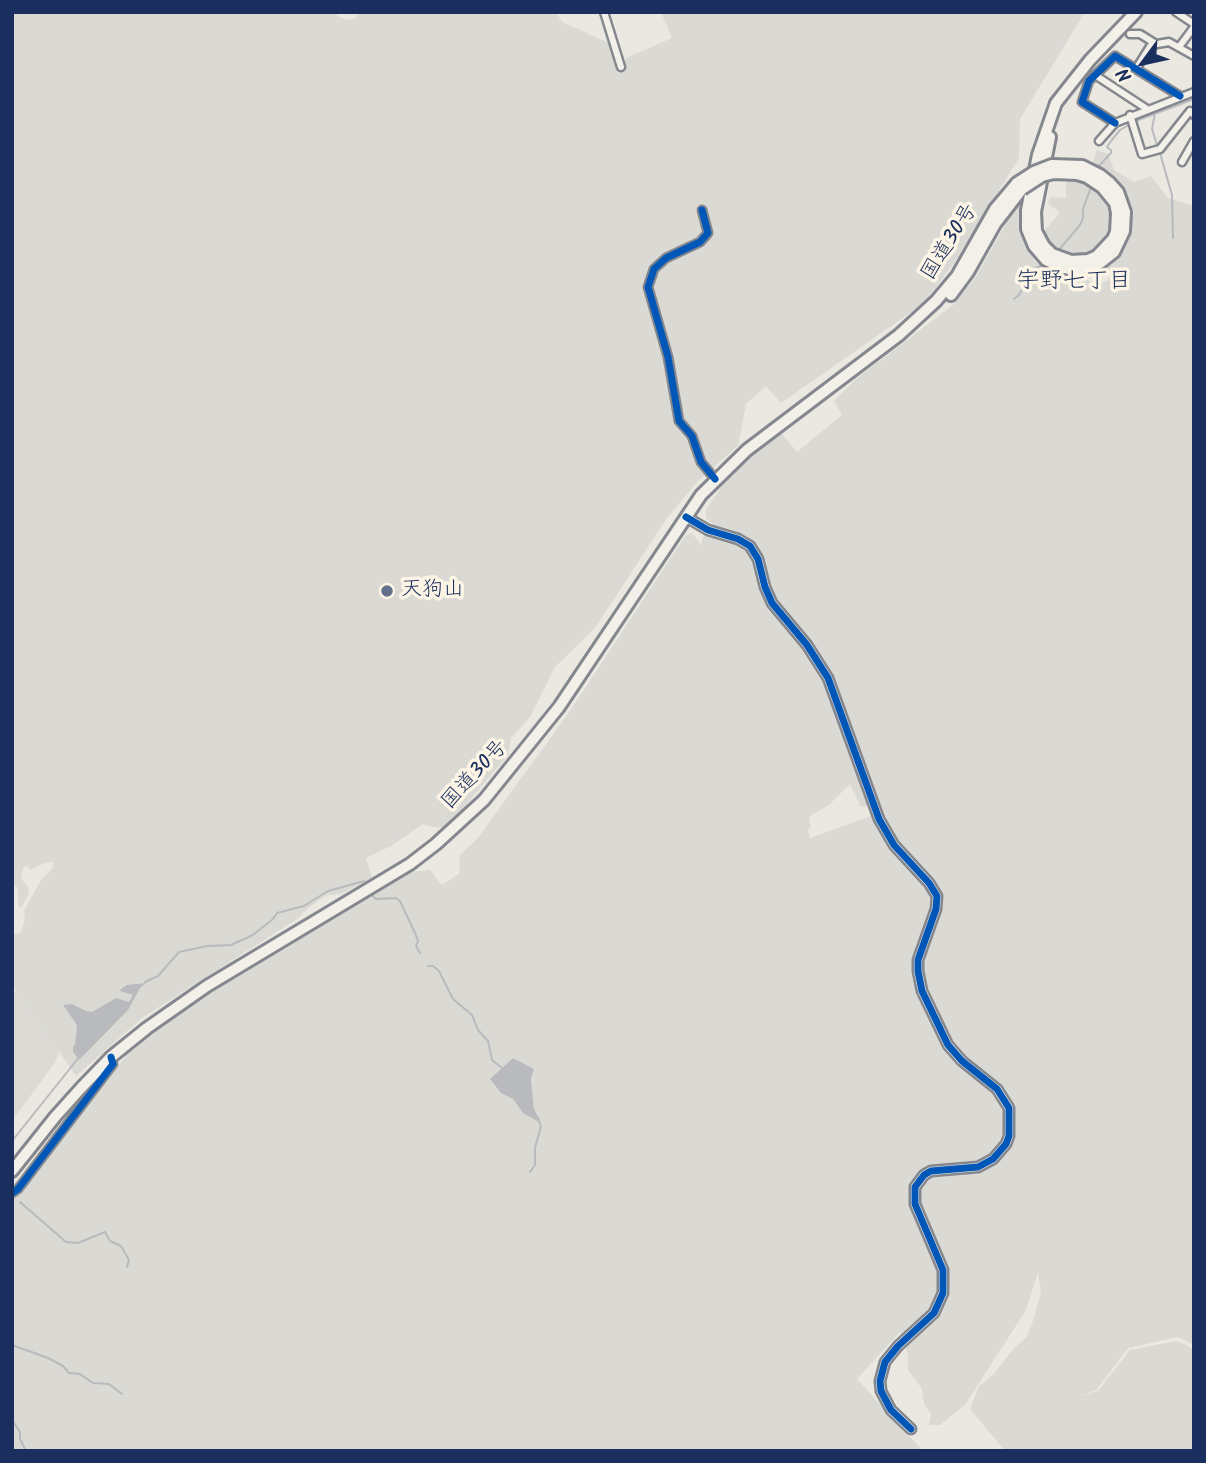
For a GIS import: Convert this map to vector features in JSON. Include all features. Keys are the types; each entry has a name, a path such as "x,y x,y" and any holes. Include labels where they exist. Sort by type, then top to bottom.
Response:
{"highway":[{"name":"国道30号","path":"12,1171 55,1117 111,1057 182,1002 374,887 419,857 460,823 501,781 551,718 686,517 715,479 747,450 924,319 952,295 1019,186 1042,176 1054,173 1077,174 1102,187 1121,213 1116,232 1103,252 1088,260 1057,261 1036,242 1037,202 1051,134 1067,89 1090,60 1136,12"}],"street":[{"path":"604,12 621,67"},
{"path":"1177,12 1194,25 1178,47"},
{"path":"1130,34 1140,34 1156,44"},
{"path":"1136,69 1151,45 1169,42 1194,56"},
{"path":"1115,123 1082,102 1089,81 1115,56 1180,96"},
{"path":"1095,75 1147,108"},
{"path":"1099,141 1115,123 1132,120 1147,108 1194,92"},
{"path":"1132,120 1142,154 1159,149 1190,111 1194,115"},
{"path":"1182,162 1194,141"},
{"path":"702,210 708,233 700,242 666,258 654,269 648,287 668,357 679,421 692,436 701,462 715,479"},
{"path":"686,517 708,530 738,539 750,546 758,559 772,603 815,656 828,678 879,819 894,845 929,883 937,896 936,909 918,960 922,991 948,1045 962,1061 997,1090 1009,1108 1009,1136 1006,1144 993,1159 969,1168 931,1171 923,1175 915,1187 915,1204 943,1270 943,1293 934,1313 898,1346 885,1362 880,1381 881,1391 891,1410 911,1429"},
{"path":"12,1193 18,1189 113,1064 111,1057"}],"shaded area":[{"path":"12,12 337,12 337,16 346,20 356,18 358,12 556,12 562,22 609,43 619,71 623,69 626,58 672,38 661,12 1085,12 1020,119 1019,158 956,260 924,303 781,403 766,386 746,404 738,446 698,481 667,518 595,628 555,667 530,717 511,738 508,755 457,815 442,827 423,824 391,846 366,858 372,877 341,894 327,895 297,919 142,1018 76,1076 12,984 12,935 21,932 25,920 24,911 41,880 53,868 53,862 30,870 27,866 23,868 21,878 29,893 21,908 18,905 18,889 12,882"},
{"path":"1097,150 1108,154 1114,170 1134,182 1151,176 1168,198 1194,206 1194,1345 1178,1337 1128,1348 1096,1390 1079,1397 1098,1391 1130,1350 1176,1341 1187,1345 1194,1351 1194,1451 1005,1451 970,1409 979,1386 992,1376 1015,1347 1026,1338 1041,1292 1038,1272 1026,1310 965,1405 940,1425 929,1425 931,1414 924,1404 922,1389 908,1370 908,1355 900,1332 857,1379 923,1451 12,1451 12,1200 21,1193 124,1059 126,1051 172,1015 407,872 430,870 442,885 459,874 460,855 478,838 572,708 685,536 692,533 701,545 704,534 713,524 706,518 706,510 726,480 772,438 782,434 797,452 842,415 834,401 856,379 953,305 976,277 1014,209 1023,198 1020,226 1026,248 1036,263 1055,274 1082,276 1094,284 1107,281 1111,276 1106,265 1118,256 1130,235 1132,207 1124,189 1093,162","holes":["850,784 861,807 868,806 871,816 810,838 810,816 829,805","513,1058 534,1073 531,1080 538,1121 523,1113 513,1099 501,1093 490,1079"]},
{"path":"1066,178 1097,189 1111,208 1112,229 1100,247 1089,254 1073,256 1063,253 1046,238 1044,231 1059,214 1048,202 1051,197 1066,198"},
{"path":"146,983 140,988 128,1010 80,1059 77,1057 73,1047 77,1025 63,1005 72,1004 92,1012 116,998 129,1002 133,995 120,991 121,989 127,985"},
{"path":"18,990 53,1038 59,1053 12,1121 12,991"},
{"path":"513,1058 534,1069 531,1080 534,1109 539,1122 523,1113 513,1099 501,1093 490,1079"}],"waterway":[{"path":"1133,122 1194,99"},
{"path":"1155,113 1152,129 1158,148"},
{"path":"1097,168 1111,153 1107,147 1111,141 1120,130 1129,125"},
{"path":"1160,153 1172,195 1173,238"},
{"path":"1058,251 1080,225 1091,187"},
{"path":"1014,299 1037,267 1045,265"},
{"path":"145,982 158,976 179,952 207,946 231,945 253,935 277,913 304,906 328,891 364,881"},
{"path":"372,895 376,899 396,898 400,901 415,933 418,941 416,946 420,953"},
{"path":"428,966 439,971 453,999 472,1015 478,1030 488,1041 492,1060 502,1068"},
{"path":"12,1141 80,1056"},
{"path":"530,1172 535,1165 535,1148 541,1126 539,1121"},
{"path":"20,1202 66,1242 78,1243 105,1232 110,1241 121,1246 129,1260 127,1267"},
{"path":"12,1345 48,1358 63,1366 69,1373 80,1374 93,1383 109,1384 122,1394"},
{"path":"12,1420 20,1432 20,1439 26,1451"}],"cycle path":[{"path":"1115,123 1082,102 1089,81 1115,56 1180,96"},
{"path":"702,210 708,233 700,242 666,258 654,269 648,287 668,357 679,421 692,436 701,462 715,479"},
{"path":"686,517 708,530 738,539 750,546 758,559 772,603 807,645 828,678 879,819 894,845 929,883 937,896 936,909 918,960 922,991 948,1045 962,1061 997,1089 1009,1108 1009,1136 1006,1144 993,1159 978,1167 931,1171 924,1175 915,1187 915,1204 943,1270 943,1293 934,1313 898,1346 885,1362 880,1381 881,1391 891,1410 911,1429"},
{"path":"12,1193 18,1189 113,1064 111,1057"}],"place":[{"name":"天狗山","path":"387,591"}],"district":[{"name":"宇野七丁目","path":"1074,283"}]}
